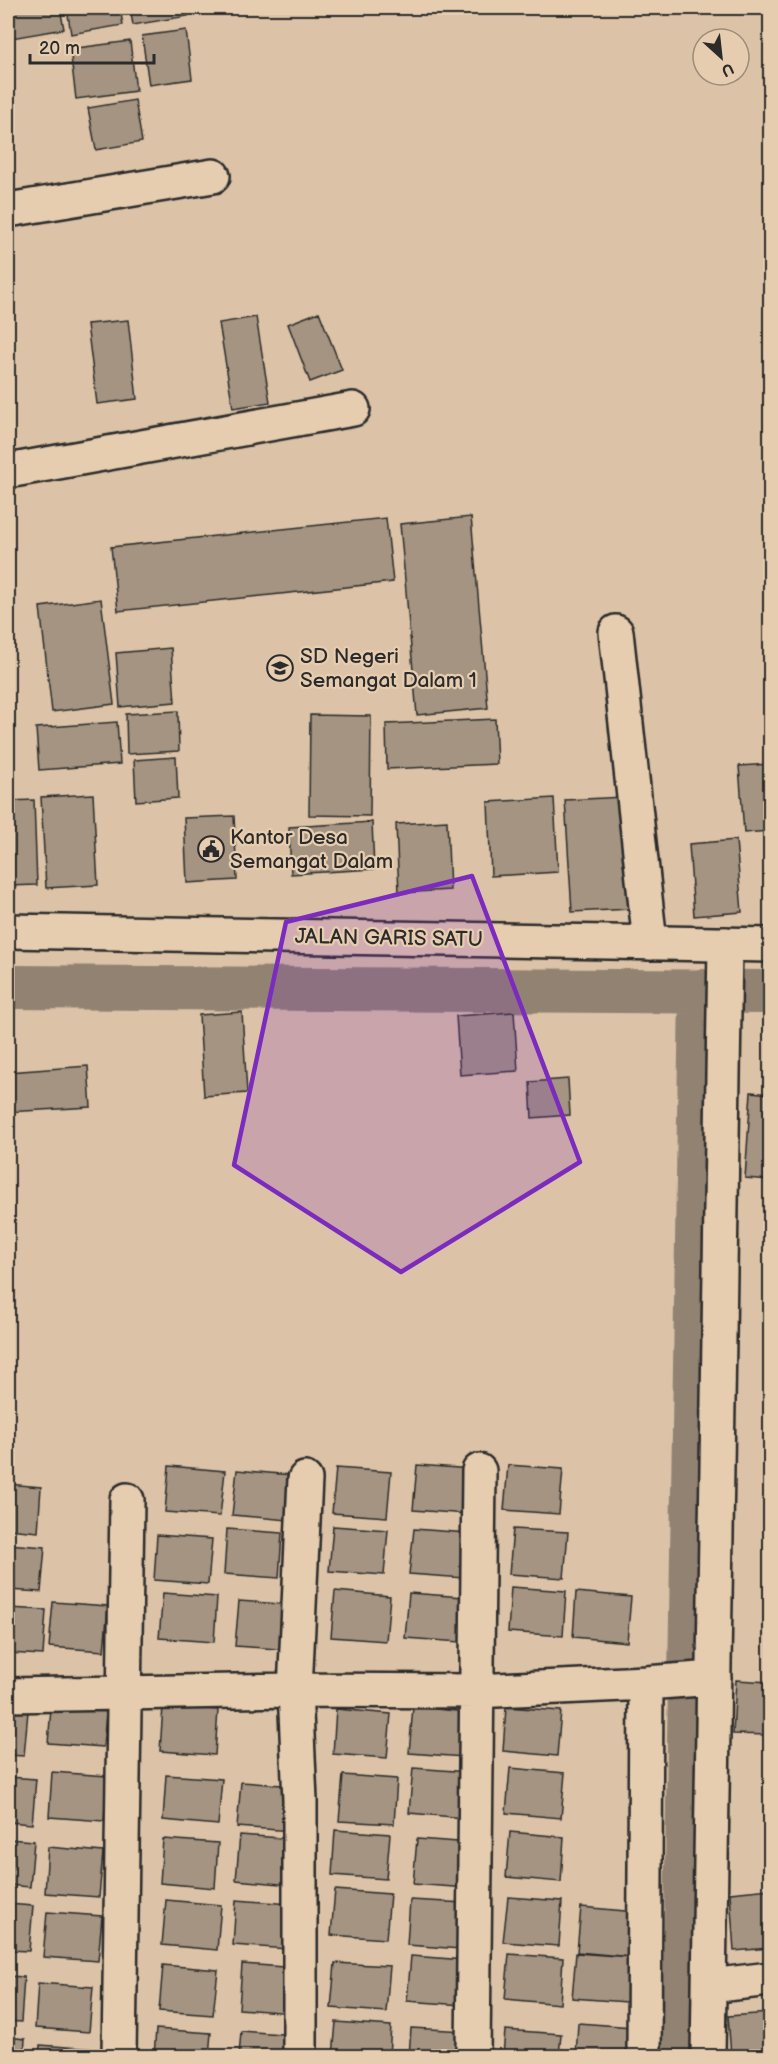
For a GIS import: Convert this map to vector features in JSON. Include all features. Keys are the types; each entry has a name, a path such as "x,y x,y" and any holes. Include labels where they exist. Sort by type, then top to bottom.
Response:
{"street":[{"path":"8,210 213,176"},
{"path":"8,471 353,409"},
{"path":"616,632 650,943"},
{"name":"JALAN GARIS SATU","path":"8,932 650,943 724,956 771,945"},
{"path":"708,2056 724,956"},
{"path":"473,2056 479,1471"},
{"path":"300,2056 302,1976 300,1800 295,1690 305,1479"},
{"path":"118,2056 127,1500"},
{"path":"8,1695 295,1690 476,1691 714,1678"},
{"path":"644,2056 646,1683"},
{"path":"710,1986 771,1979"}],"highlighted area":[{"path":"472,876 580,1162 401,1272 234,1165 286,922"}],"building":[{"path":"8,8 60,8 64,29 12,38"},
{"path":"67,8 120,8 123,25 71,34"},
{"path":"130,8 187,8 188,16 133,25"},
{"path":"197,8 236,8 198,14"},
{"path":"186,30 192,79 149,85 142,36"},
{"path":"130,41 136,91 76,99 70,49"},
{"path":"135,100 142,142 96,150 88,108"},
{"path":"319,312 342,370 310,382 288,324"},
{"path":"256,317 270,402 233,408 219,323"},
{"path":"128,320 137,399 97,404 87,324"},
{"path":"471,517 488,708 417,715 400,524"},
{"path":"386,518 393,582 118,611 111,547"},
{"path":"101,599 114,704 52,712 40,607"},
{"path":"171,648 175,702 120,707 116,653"},
{"path":"178,711 179,751 127,754 126,714"},
{"path":"310,715 371,716 370,816 309,815"},
{"path":"495,719 497,764 387,769 386,724"},
{"path":"117,722 120,764 39,770 36,728"},
{"path":"176,757 178,798 136,801 134,760"},
{"path":"770,764 770,831 744,833 739,766"},
{"path":"93,794 98,885 46,888 41,797"},
{"path":"624,797 631,909 572,912 565,800"},
{"path":"554,798 558,872 491,876 488,802"},
{"path":"34,800 37,885 8,886 8,801"},
{"name":"Kantor Desa Semangat Dalam","path":"234,816 237,880 187,883 184,818"},
{"path":"447,821 450,890 399,893 396,824"},
{"path":"372,822 374,869 291,874 289,827"},
{"path":"736,840 742,912 694,916 689,844"},
{"path":"242,1012 247,1093 204,1096 199,1015"},
{"path":"514,1012 518,1071 460,1075 456,1016"},
{"path":"88,1066 91,1107 8,1112 8,1072"},
{"path":"568,1079 570,1115 532,1118 530,1082"},
{"path":"751,1092 770,1094 770,1180 745,1178"},
{"path":"417,1465 472,1469 467,1514 413,1510"},
{"path":"508,1465 563,1469 559,1514 504,1510"},
{"path":"169,1466 225,1471 220,1516 165,1512"},
{"path":"336,1468 391,1472 387,1517 332,1513"},
{"path":"237,1470 291,1475 288,1520 232,1515"},
{"path":"8,1484 41,1487 38,1532 8,1529"},
{"path":"333,1526 388,1530 384,1575 329,1571"},
{"path":"227,1529 282,1533 279,1578 224,1574"},
{"path":"414,1529 468,1533 464,1578 409,1574"},
{"path":"513,1529 568,1532 564,1578 509,1574"},
{"path":"157,1535 212,1539 208,1584 154,1580"},
{"path":"8,1544 45,1547 41,1592 8,1590"},
{"path":"511,1587 566,1591 563,1636 508,1632"},
{"path":"335,1591 390,1596 386,1641 331,1637"},
{"path":"576,1592 631,1597 627,1642 573,1637"},
{"path":"163,1593 217,1597 214,1642 159,1638"},
{"path":"409,1593 463,1597 460,1642 405,1638"},
{"path":"239,1601 293,1605 290,1650 235,1646"},
{"path":"53,1602 108,1606 104,1651 49,1647"},
{"path":"8,1608 46,1610 43,1655 8,1653"},
{"path":"736,1680 770,1682 770,1735 733,1734"},
{"path":"52,1698 107,1702 103,1747 48,1743"},
{"path":"163,1706 218,1710 215,1755 160,1751"},
{"path":"413,1707 468,1712 464,1757 409,1753"},
{"path":"506,1707 561,1711 557,1756 503,1751"},
{"path":"8,1709 28,1711 24,1756 8,1755"},
{"path":"336,1709 391,1714 387,1758 333,1754"},
{"path":"413,1768 468,1772 464,1818 409,1813"},
{"path":"510,1768 565,1773 561,1818 506,1813"},
{"path":"52,1772 107,1776 104,1821 49,1817"},
{"path":"166,1775 222,1779 218,1825 163,1820"},
{"path":"343,1775 397,1779 394,1824 339,1821"},
{"path":"8,1777 36,1779 32,1824 8,1822"},
{"path":"241,1782 296,1786 292,1831 237,1827"},
{"path":"335,1830 390,1834 386,1879 332,1875"},
{"path":"510,1832 564,1837 561,1882 506,1877"},
{"path":"240,1835 295,1839 291,1885 236,1880"},
{"path":"8,1839 34,1841 30,1887 8,1885"},
{"path":"163,1839 218,1843 215,1888 160,1883"},
{"path":"417,1839 472,1843 468,1888 413,1884"},
{"path":"48,1847 103,1852 99,1897 45,1893"},
{"path":"770,1889 770,1948 734,1951 730,1893"},
{"path":"335,1890 390,1894 386,1939 331,1935"},
{"path":"508,1897 562,1901 559,1946 503,1942"},
{"path":"166,1900 221,1905 217,1950 162,1945"},
{"path":"236,1900 291,1904 287,1949 233,1945"},
{"path":"410,1900 465,1903 461,1949 407,1945"},
{"path":"8,1904 33,1906 29,1951 8,1950"},
{"path":"581,1907 636,1912 632,1957 577,1952"},
{"path":"47,1912 102,1916 98,1961 43,1957"},
{"path":"576,1953 630,1957 627,2002 572,1998"},
{"path":"509,1954 563,1958 560,2004 505,1999"},
{"path":"411,1956 465,1960 462,2005 407,2001"},
{"path":"335,1963 390,1966 386,2012 331,2008"},
{"path":"242,1964 297,1968 293,2013 239,2009"},
{"path":"163,1965 218,1970 213,2015 159,2011"},
{"path":"8,1976 24,1977 21,2022 8,2021"},
{"path":"38,1983 93,1987 89,2032 35,2028"},
{"path":"770,2013 770,2056 731,2056 728,2016"},
{"path":"336,2022 391,2026 389,2056 333,2056"},
{"path":"578,2023 633,2027 631,2056 576,2056"},
{"path":"411,2028 466,2031 464,2056 409,2056"},
{"path":"156,2029 211,2033 209,2056 154,2056"},
{"path":"505,2030 561,2034 559,2056 503,2056"},
{"path":"241,2031 295,2035 294,2056 239,2056"},
{"path":"8,2037 25,2039 24,2056 8,2056"},
{"path":"40,2045 94,2049 93,2056 39,2056"}],"waterway":[{"path":"8,987 770,992"},
{"path":"684,2056 701,991"}],"place":[{"name":"SD Negeri Semangat Dalam 1","path":"280,668"},
{"name":"Kantor Desa Semangat Dalam","path":"211,849"}]}
